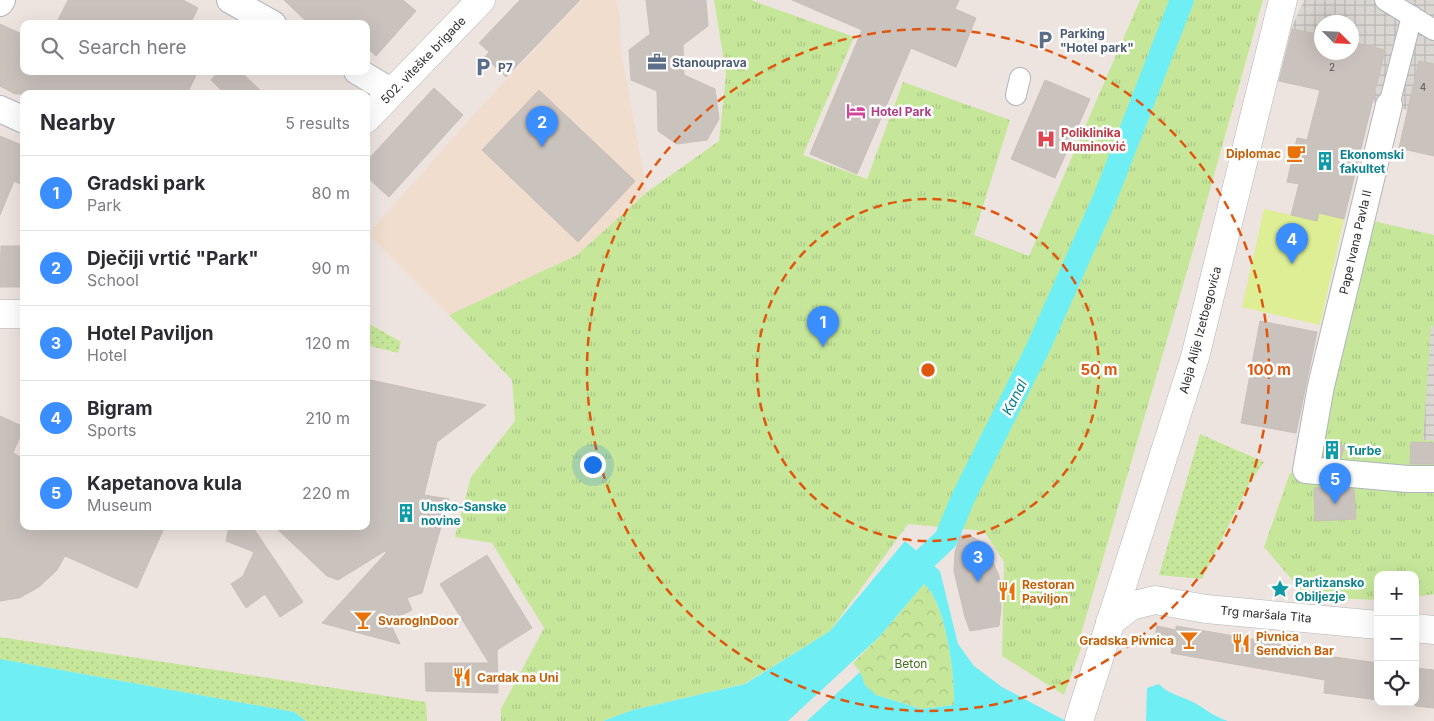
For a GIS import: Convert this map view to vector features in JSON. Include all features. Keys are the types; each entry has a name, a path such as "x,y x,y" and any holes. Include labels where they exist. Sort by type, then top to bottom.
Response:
{"main road":[{"name":"502. viteške brigade","path":"370,115 481,0"},
{"name":"Aleja Alije Izetbegovića","path":"1079,721 1195,357 1283,0"},
{"path":"0,314 20,314"},
{"path":"1128,568 1138,585 1155,600"},
{"name":"Trg maršala Tita","path":"1110,622 1131,606 1155,600 1206,609 1374,625"},
{"path":"1419,628 1434,630"}],"street":[{"path":"230,0 266,20"},
{"path":"1385,0 1434,30"},
{"name":"Pape Ivana Pavla II","path":"1412,16 1321,386 1306,470 1380,477 1434,479"},
{"path":"364,75 392,92"},
{"path":"0,109 20,118"}],"shaded area":[{"path":"582,0 616,0 620,14 621,52 647,192 577,255 449,315 370,236 370,232 485,102"},
{"path":"1304,0 1434,0 1434,64 1419,61 1408,110 1373,102 1385,50 1359,44 1359,15 1314,15 1314,34 1291,29"},
{"path":"1431,326 1434,326 1434,441 1423,440"}],"green space":[{"path":"714,0 751,0 854,37 803,155 867,179 903,82 1010,120 974,235 1029,256 1140,0 1263,0 1192,254 1079,641 1083,643 1064,695 1002,656 1004,562 984,531 908,524 830,631 744,684 633,710 603,721 501,721 501,709 544,628 492,543 455,537 471,477 515,421 512,380 449,315 577,255 647,192 719,141 726,74"},
{"path":"1264,209 1317,221 1319,213 1344,219 1320,325 1242,307"},
{"path":"1361,218 1434,235 1434,594 1419,596 1419,571 1374,571 1374,600 1307,597 1264,547 1290,473 1306,470"},
{"path":"370,324 401,342 398,353 370,346"},
{"path":"1200,434 1264,462 1250,482 1202,579 1159,575"},
{"name":"Beton","path":"924,584 932,593 938,607 948,641 953,677 954,705 921,709 876,695 865,686 860,672 853,663 879,637"},
{"path":"0,637 426,702 427,721 306,721 294,712 0,659"}],"water":[{"path":"905,541 940,571 958,644 974,666 1002,687 1066,721 807,721 860,672 865,685 876,695 921,709 954,705 953,676 948,640 938,606 932,593 924,584 879,637 788,721 603,721 633,710 745,684 830,631"},
{"path":"0,659 294,712 306,721 0,721"},
{"path":"1159,684 1171,693 1193,702 1228,721 1146,721 1147,688"}],"building":[{"path":"68,0 183,0 198,8 192,20 58,20"},
{"path":"284,0 403,0 416,11 376,56 370,51 370,20 305,20"},
{"path":"520,0 580,0 506,77 485,57 489,52 479,43"},
{"name":"Stanouprava","path":"646,0 706,0 708,26 683,45 684,75 715,89 719,119 707,140 677,144 658,131 657,91 631,80 629,50 650,34"},
{"name":"Hotel Park","path":"792,0 959,0 955,9 976,18 956,67 911,48 857,174 810,154 862,30"},
{"path":"0,24 20,33 20,75 196,75 189,90 20,90 20,94 15,94 0,86"},
{"path":"1292,29 1314,33 1314,60 1359,60 1359,44 1385,50 1344,219 1319,213 1317,221 1291,215 1299,184 1287,182 1297,138 1307,140 1320,90 1279,81"},
{"path":"1419,61 1434,64 1434,156 1399,148"},
{"path":"215,75 244,75 260,90 221,90 211,80"},
{"name":"Poliklinika Muminović","path":"1045,80 1090,99 1055,178 1011,159"},
{"path":"434,88 463,115 389,197 370,180 370,158"},
{"path":"539,90 635,181 578,242 482,150"},
{"path":"0,136 20,144 20,184 14,181 0,215"},
{"path":"1,246 20,246 20,287 0,287"},
{"path":"1260,321 1317,332 1296,433 1241,423"},
{"name":"Unsko-Sanske novine","path":"370,380 486,405 437,442 424,495 449,499 422,593 407,598 412,610 389,621 400,644 322,623 386,553 385,551 338,580 327,576 278,530 370,530"},
{"path":"0,416 20,425 20,436 13,453 20,457 20,530 163,530 137,588 65,556 57,570 39,587 19,598 0,601"},
{"name":"Turbe","path":"1336,439 1344,448 1341,458 1324,456 1326,441"},
{"path":"1411,442 1434,443 1434,464 1410,464"},
{"path":"1314,488 1354,489 1356,519 1315,521"},
{"path":"228,530 255,530 303,602 280,617 265,594 246,608 231,584 243,576 254,552 226,541"},
{"path":"967,534 985,544 999,576 1001,607 999,626 970,631 965,617 954,571 955,552 960,536"},
{"path":"487,555 532,628 497,650 498,693 426,691 425,663 489,663 440,584"},
{"path":"1157,626 1176,630 1176,626 1328,652 1327,656 1374,662 1374,699 1324,693 1325,680 1171,653 1172,647 1153,645"},
{"path":"1419,668 1434,670 1434,708 1415,706 1419,706"}],"waterway":[{"name":"Kanal","path":"901,581 946,539 963,498 1037,350 1105,198 1182,0"}],"place":[{"name":"Parking \"Hotel park\"","path":"1045,40"},
{"name":"Stanouprava","path":"657,62"},
{"name":"P7","path":"483,67"},
{"name":"Hotel Park","path":"856,111"},
{"name":"Poliklinika Muminović","path":"1046,139"},
{"name":"Dječiji vrtić \"Park\"","path":"542,147"},
{"name":"Diplomac","path":"1296,153"},
{"name":"Ekonomski fakultet","path":"1325,161"},
{"name":"Bigram","path":"1292,264"},
{"name":"Gradski park","path":"823,347"},
{"name":"Turbe","path":"1332,450"},
{"name":"Kapetanova kula","path":"1335,504"},
{"name":"Unsko-Sanske novine","path":"406,513"},
{"name":"Hotel Paviljon","path":"978,582"},
{"name":"Partizansko Obiljezje","path":"1280,589"},
{"name":"Restoran Paviljon","path":"1007,591"},
{"name":"SvarogInDoor","path":"363,620"},
{"name":"Gradska Pivnica","path":"1189,640"},
{"name":"Pivnica Sendvich Bar","path":"1241,643"},
{"name":"Cardak na Uni","path":"462,677"}]}
